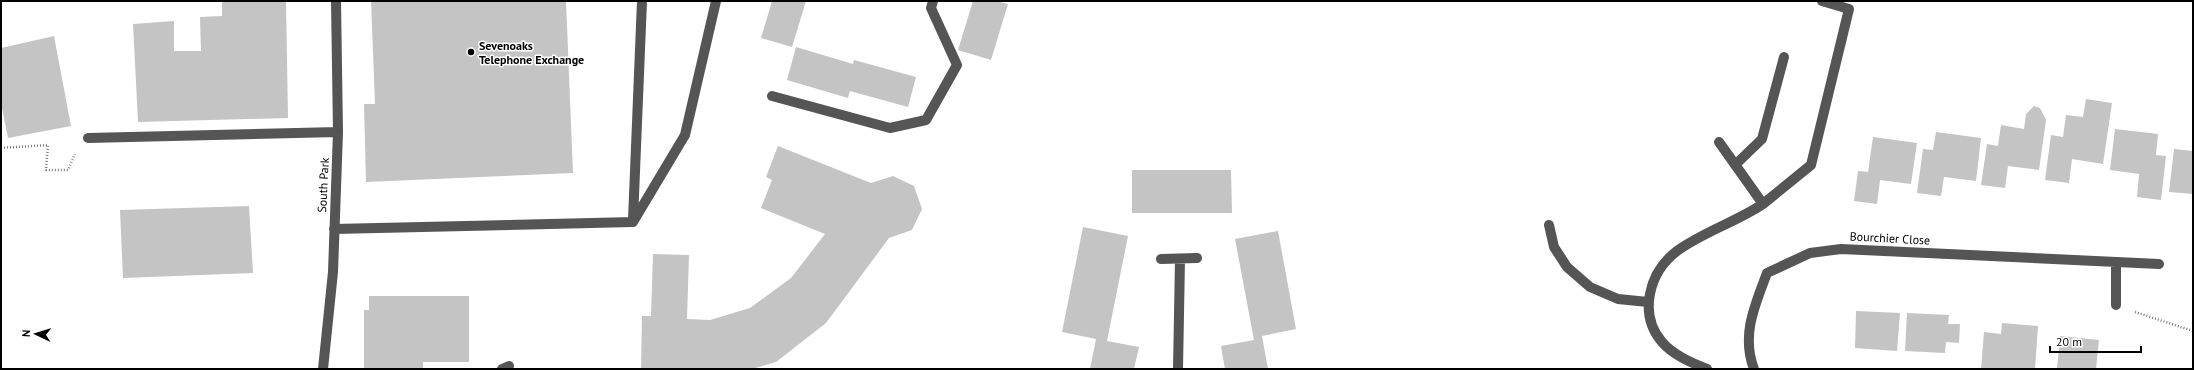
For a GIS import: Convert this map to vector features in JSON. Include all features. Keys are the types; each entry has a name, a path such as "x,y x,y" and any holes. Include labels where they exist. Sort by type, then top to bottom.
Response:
{"street":[{"name":"South Park","path":"323,369 333,272 338,132 336,1"},
{"path":"633,222 642,1"},
{"path":"633,222 686,135 716,1"},
{"path":"772,96 890,128 926,120 957,65 931,8 933,1"},
{"path":"1707,369 1687,361 1662,343 1651,323 1648,302 1653,280 1676,251 1745,216 1763,204 1811,165 1849,9 1822,1"},
{"path":"1735,165 1762,139 1784,57"},
{"path":"88,138 338,132"},
{"path":"1719,142 1763,204"},
{"path":"334,229 633,222"},
{"path":"1549,224 1554,247 1567,267 1590,287 1618,299 1648,302"},
{"name":"Bourchier Close","path":"1754,369 1749,356 1750,317 1767,273 1810,253 1841,249 2159,264"},
{"path":"1161,259 1197,258"},
{"path":"1178,369 1180,259"},
{"path":"2116,262 2116,306"}],"path":[{"path":"2116,306 2193,331"}],"building":[{"path":"222,1 286,1 288,118 138,122 133,24 174,21 174,51 201,51 200,17 222,16"},
{"name":"Sevenoaks Telephone Exchange","path":"371,1 566,1 573,173 366,182 364,104 375,104"},
{"path":"772,1 806,1 792,47 761,38"},
{"path":"973,1 996,1 1008,4 991,60 958,50"},
{"path":"54,36 71,126 8,138 1,103 1,48"},
{"path":"796,47 853,64 854,60 916,77 908,107 850,91 848,98 787,80"},
{"path":"2086,99 2112,103 2103,164 2072,159 2069,183 2045,180 2051,135 2063,137 2066,115 2083,117"},
{"path":"2034,106 2040,108 2046,120 2039,170 2008,166 2005,188 1981,185 1987,144 1998,146 2001,125 2024,129 2026,114"},
{"path":"2115,129 2158,134 2156,155 2166,156 2161,200 2137,197 2139,174 2110,170"},
{"path":"1936,132 1981,138 1976,181 1944,177 1941,196 1917,193 1923,149 1933,150"},
{"path":"1873,137 1917,143 1911,184 1880,180 1877,204 1854,201 1858,171 1868,172"},
{"path":"778,146 871,183 893,176 914,186 922,209 912,230 889,238 826,323 776,362 752,369 641,369 642,316 651,316 653,254 689,255 687,319 710,320 750,308 791,278 825,234 761,208 772,180 766,177"},
{"path":"2174,149 2193,151 2193,194 2169,192"},
{"path":"1132,170 1231,170 1232,213 1132,213"},
{"path":"249,206 253,273 123,278 120,210"},
{"path":"1083,227 1128,236 1107,341 1139,347 1134,369 1090,369 1096,339 1062,332"},
{"path":"1278,231 1296,329 1262,336 1268,369 1225,369 1221,346 1254,340 1235,239"},
{"path":"369,296 469,296 469,362 423,362 423,369 364,369 364,310 369,310"},
{"path":"1856,311 1900,313 1897,351 1855,348"},
{"path":"1907,313 1949,315 1948,324 1960,324 1959,343 1946,342 1945,353 1905,351"},
{"path":"2002,323 2038,326 2035,369 1981,369 1984,332 2001,334"},
{"path":"2060,336 2099,340 2096,369 2057,369"}],"place":[{"name":"Sevenoaks Telephone Exchange","path":"471,52"}]}
